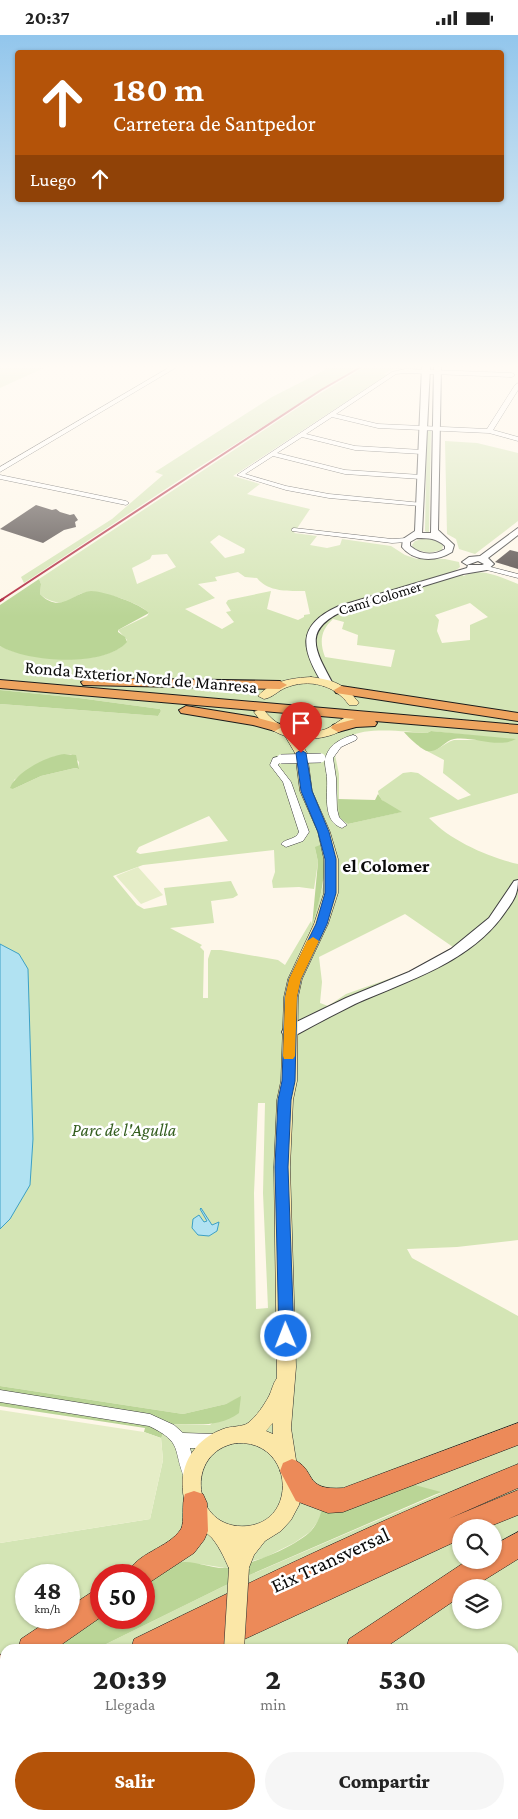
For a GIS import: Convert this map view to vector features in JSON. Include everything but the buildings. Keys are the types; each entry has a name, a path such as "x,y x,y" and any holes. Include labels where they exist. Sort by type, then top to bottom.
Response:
{"highway":[{"name":"Ronda Exterior Nord de Manresa","path":"0,677 518,721"},
{"path":"49,681 280,685"},
{"name":"Ronda Exterior Nord de Manresa","path":"0,684 518,729"},
{"path":"335,687 518,717"},
{"path":"78,691 254,721 275,727"},
{"path":"338,728 355,723 375,723 492,733 518,733"},
{"path":"290,1465 305,1492 328,1501 343,1500 518,1434"},
{"name":"Eix Transversal","path":"154,1644 395,1530 518,1476"},
{"name":"Eix Transversal","path":"203,1644 389,1558 518,1502"},
{"path":"155,1565 185,1544 195,1531 194,1503"},
{"path":"502,1554 518,1545"},
{"path":"366,1644 477,1569"},
{"path":"39,1644 90,1609"}],"main road":[{"path":"264,696 280,685 305,681 335,687 349,696 353,703"},
{"path":"260,711 265,720 275,727 289,732 318,734"},
{"path":"301,753 304,743 318,734 338,728 350,719"},
{"path":"216,1529 234,1535 259,1532 273,1525 289,1507 294,1485 282,1428 287,1367 282,1167 291,997 295,979 321,924 331,893 331,859 324,832 306,791 301,753 289,732"},
{"path":"249,1435 264,1422 279,1394 287,1367"},
{"path":"239,1568 228,1544 216,1529 202,1517 194,1503 191,1493 191,1478 194,1466 201,1455 220,1440 237,1435 262,1438 273,1444 290,1465"},
{"path":"234,1644 239,1568 246,1549 259,1532"}],"street":[{"path":"0,470 33,450"},
{"path":"278,450 240,475 326,497 420,504"},
{"path":"393,450 422,452 419,531 409,541"},
{"path":"437,450 434,531 448,542 462,558"},
{"path":"272,454 345,472 421,477"},
{"path":"0,477 126,503"},
{"path":"294,530 392,541 409,541 426,535 440,537"},
{"path":"462,558 518,531"},
{"path":"409,541 410,551 420,555 462,558 488,563 482,568"},
{"name":"Camí Colomer","path":"321,667 312,653 310,639 317,625 331,613 462,558 482,568"},
{"path":"482,568 518,576"},
{"path":"305,681 321,667 335,687"},
{"path":"286,844 303,836 304,832 288,782 274,765 276,760 325,758 345,741 352,738"},
{"path":"325,758 332,790 330,807 336,820 342,825"},
{"path":"289,1032 351,1001 414,975 456,952 494,921 518,884"},
{"path":"0,1396 150,1420 161,1425 180,1439 191,1478"},
{"path":"180,1439 207,1442 220,1440"}],"green space":[{"path":"189,450 226,450 24,583 21,577 112,519 163,475 155,472"},
{"name":"Parc de l'Agulla","path":"234,450 272,450 233,476 260,484 247,494 310,509 294,533 317,536 310,545 327,548 340,545 342,539 391,546 405,555 417,559 445,559 459,562 460,567 455,571 464,576 470,573 484,573 518,584 518,793 429,818 459,841 482,852 518,864 518,1240 457,1247 407,1249 412,1258 518,1316 518,1644 106,1644 137,1629 155,1629 155,1620 224,1586 441,1493 321,1517 310,1532 294,1543 264,1558 225,1568 200,1564 162,1569 155,1574 155,1564 90,1564 90,1621 80,1628 80,1564 15,1564 15,1629 78,1629 57,1644 0,1644 0,1543 150,1519 163,1460 161,1438 168,1424 210,1425 241,1397 226,1404 183,1414 0,1386 0,704 158,716 161,711 160,709 79,698 0,690 0,646 28,655 46,658 65,659 101,656 115,650 126,642 127,640 118,630 147,616 149,613 128,601 90,592 76,596 70,601 54,602 40,594 41,584 39,579","holes":["219,535 245,549 244,553 225,558 210,542","167,554 176,567 137,584 132,568 150,559 152,555","238,572 245,577 257,578 262,583 273,588 285,591 305,591 310,614 304,615 304,617 298,620 267,609 271,591 228,600 226,603 231,611 226,612 234,622 222,629 185,609 215,598 198,584 217,581 215,577","470,603 488,617 470,625 470,640 442,643 437,631 439,620 435,615","333,619 344,622 342,629 358,635 357,645 395,650 391,667 325,657 322,636 326,627","376,731 427,733 431,731 513,740 454,740 438,749 427,751 444,760 443,773 471,795 458,800 418,773 403,773 378,791 383,801 401,812 348,824 339,818 339,774 335,755 350,737","71,754 79,762 78,769 75,768 41,776 13,789 14,780 34,766 47,759","209,816 228,841 140,854 136,852 139,847","315,847 324,882 312,924 311,921 285,965 278,960 211,950 208,959 208,998 203,998 204,951 200,947 202,945 170,928 214,923 211,901 233,898 238,895 231,881 164,888 167,905 144,909 137,905 113,876 143,865 274,850 275,872 272,881 273,888 299,887 314,889 318,862","405,914 453,947 411,971 346,994 328,1006 320,1003 322,982 319,957","258,1103 265,1103 263,1193 268,1308 256,1309 254,1193"]},
{"path":"427,450 431,450 429,532 425,531"},
{"path":"445,450 507,450 518,453 518,521 475,554 459,549 456,539 447,534"},
{"path":"426,538 440,541 443,546 442,550 429,553 414,549 412,545 415,541"},
{"path":"39,579 41,584 40,594 54,603 61,603 91,591 131,602 149,613 118,630 127,642 116,650 101,656 84,659 46,659 28,656 0,646 0,605"},
{"path":"0,690 79,698 160,709 161,711 158,716 0,704"},
{"path":"431,731 516,739 509,742 494,743 470,739 454,739 438,749 427,751 404,732 427,733"},
{"path":"64,754 76,755 79,769 75,768 41,776 13,789 10,788 13,782 25,771 41,761"},
{"path":"378,794 382,800 402,812 348,824 339,818 338,799 375,800"},
{"path":"320,845 323,855 324,876 312,926 318,862 315,847"},
{"path":"138,867 163,895 141,904 116,876"},
{"path":"0,1386 183,1414 226,1404 241,1396 239,1413 231,1418 205,1424 168,1424 161,1438 144,1432 145,1428 0,1406"},
{"path":"0,1410 144,1432 161,1438 163,1460 150,1519 0,1543"},
{"path":"411,1484 441,1492 224,1586 155,1620 155,1574 159,1571 168,1566 183,1562 223,1568 256,1561 294,1544 311,1531 320,1517 322,1507"},
{"path":"90,1621 90,1629 137,1629 106,1644 57,1644"}],"water":[{"path":"0,944 19,954 28,969 33,1139 30,1185 10,1219 0,1229"},
{"path":"201,1208 212,1225 219,1222 217,1231 209,1236 198,1235 192,1228 193,1219 199,1215 204,1222 207,1221"}],"railway":[{"path":"1,600 229,450"}],"slow traffic":[{"path":"289,1056 291,997 295,979 313,941"}],"district":[{"name":"el Colomer","path":"386,865"}],"route":[{"path":"286,1336 282,1167 291,997 295,979 321,924 331,893 331,859 324,832 306,791 301,753"}]}
